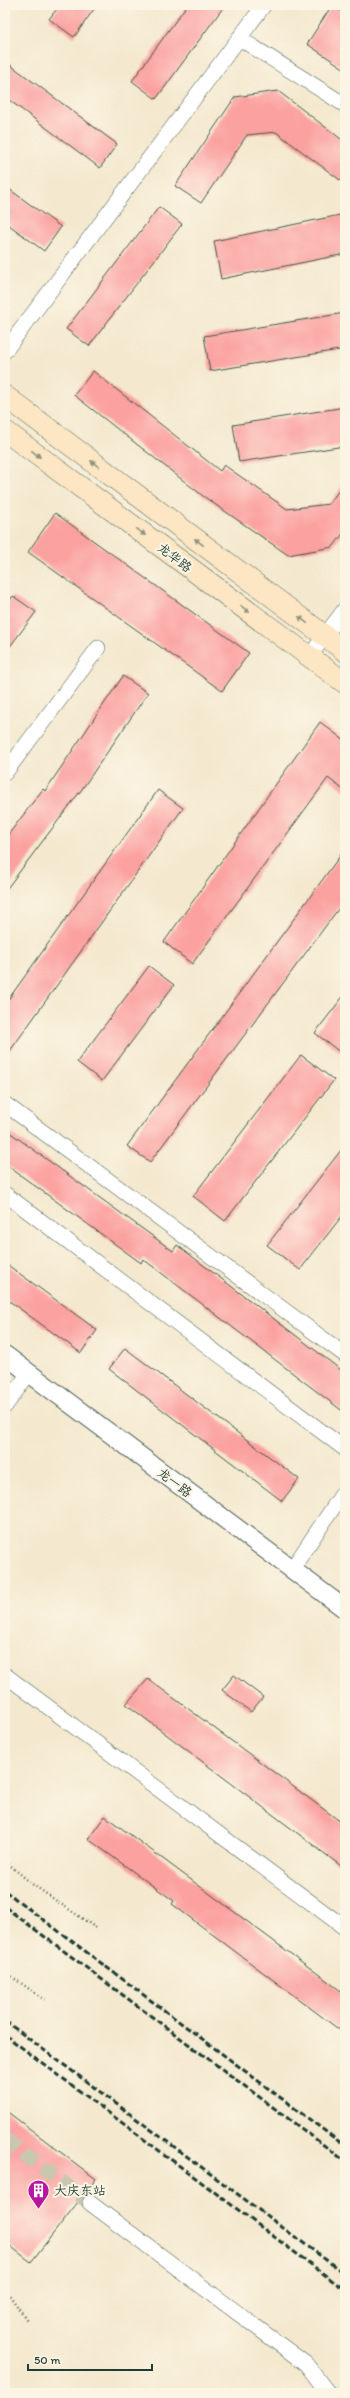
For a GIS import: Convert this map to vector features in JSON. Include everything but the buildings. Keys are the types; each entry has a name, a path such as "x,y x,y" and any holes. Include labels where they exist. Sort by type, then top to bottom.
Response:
{"main road":[{"path":"5,396 345,652"},
{"name":"龙华路","path":"5,431 345,683"}],"street":[{"path":"5,351 264,5"},
{"path":"239,38 345,105"},
{"path":"309,657 345,609"},
{"path":"5,773 98,648"},
{"path":"5,1104 345,1355"},
{"path":"5,1194 345,1450"},
{"name":"龙一路","path":"5,1355 345,1609"},
{"path":"5,1406 29,1373"},
{"path":"292,1569 345,1490"},
{"path":"5,1675 345,1928"},
{"path":"90,2203 306,2364 328,2393"}],"path":[{"path":"5,1861 32,1884 96,1928"},
{"path":"5,1972 45,2000"},
{"path":"5,2289 27,2320"}],"tunnel":[{"path":"5,2140 90,2203"}],"railway":[{"path":"5,1891 345,2146"},
{"path":"5,1907 345,2161"},
{"path":"5,2021 345,2274"},
{"path":"5,2035 345,2290"}],"place":[{"name":"大庆东站","path":"38,2210"}]}
